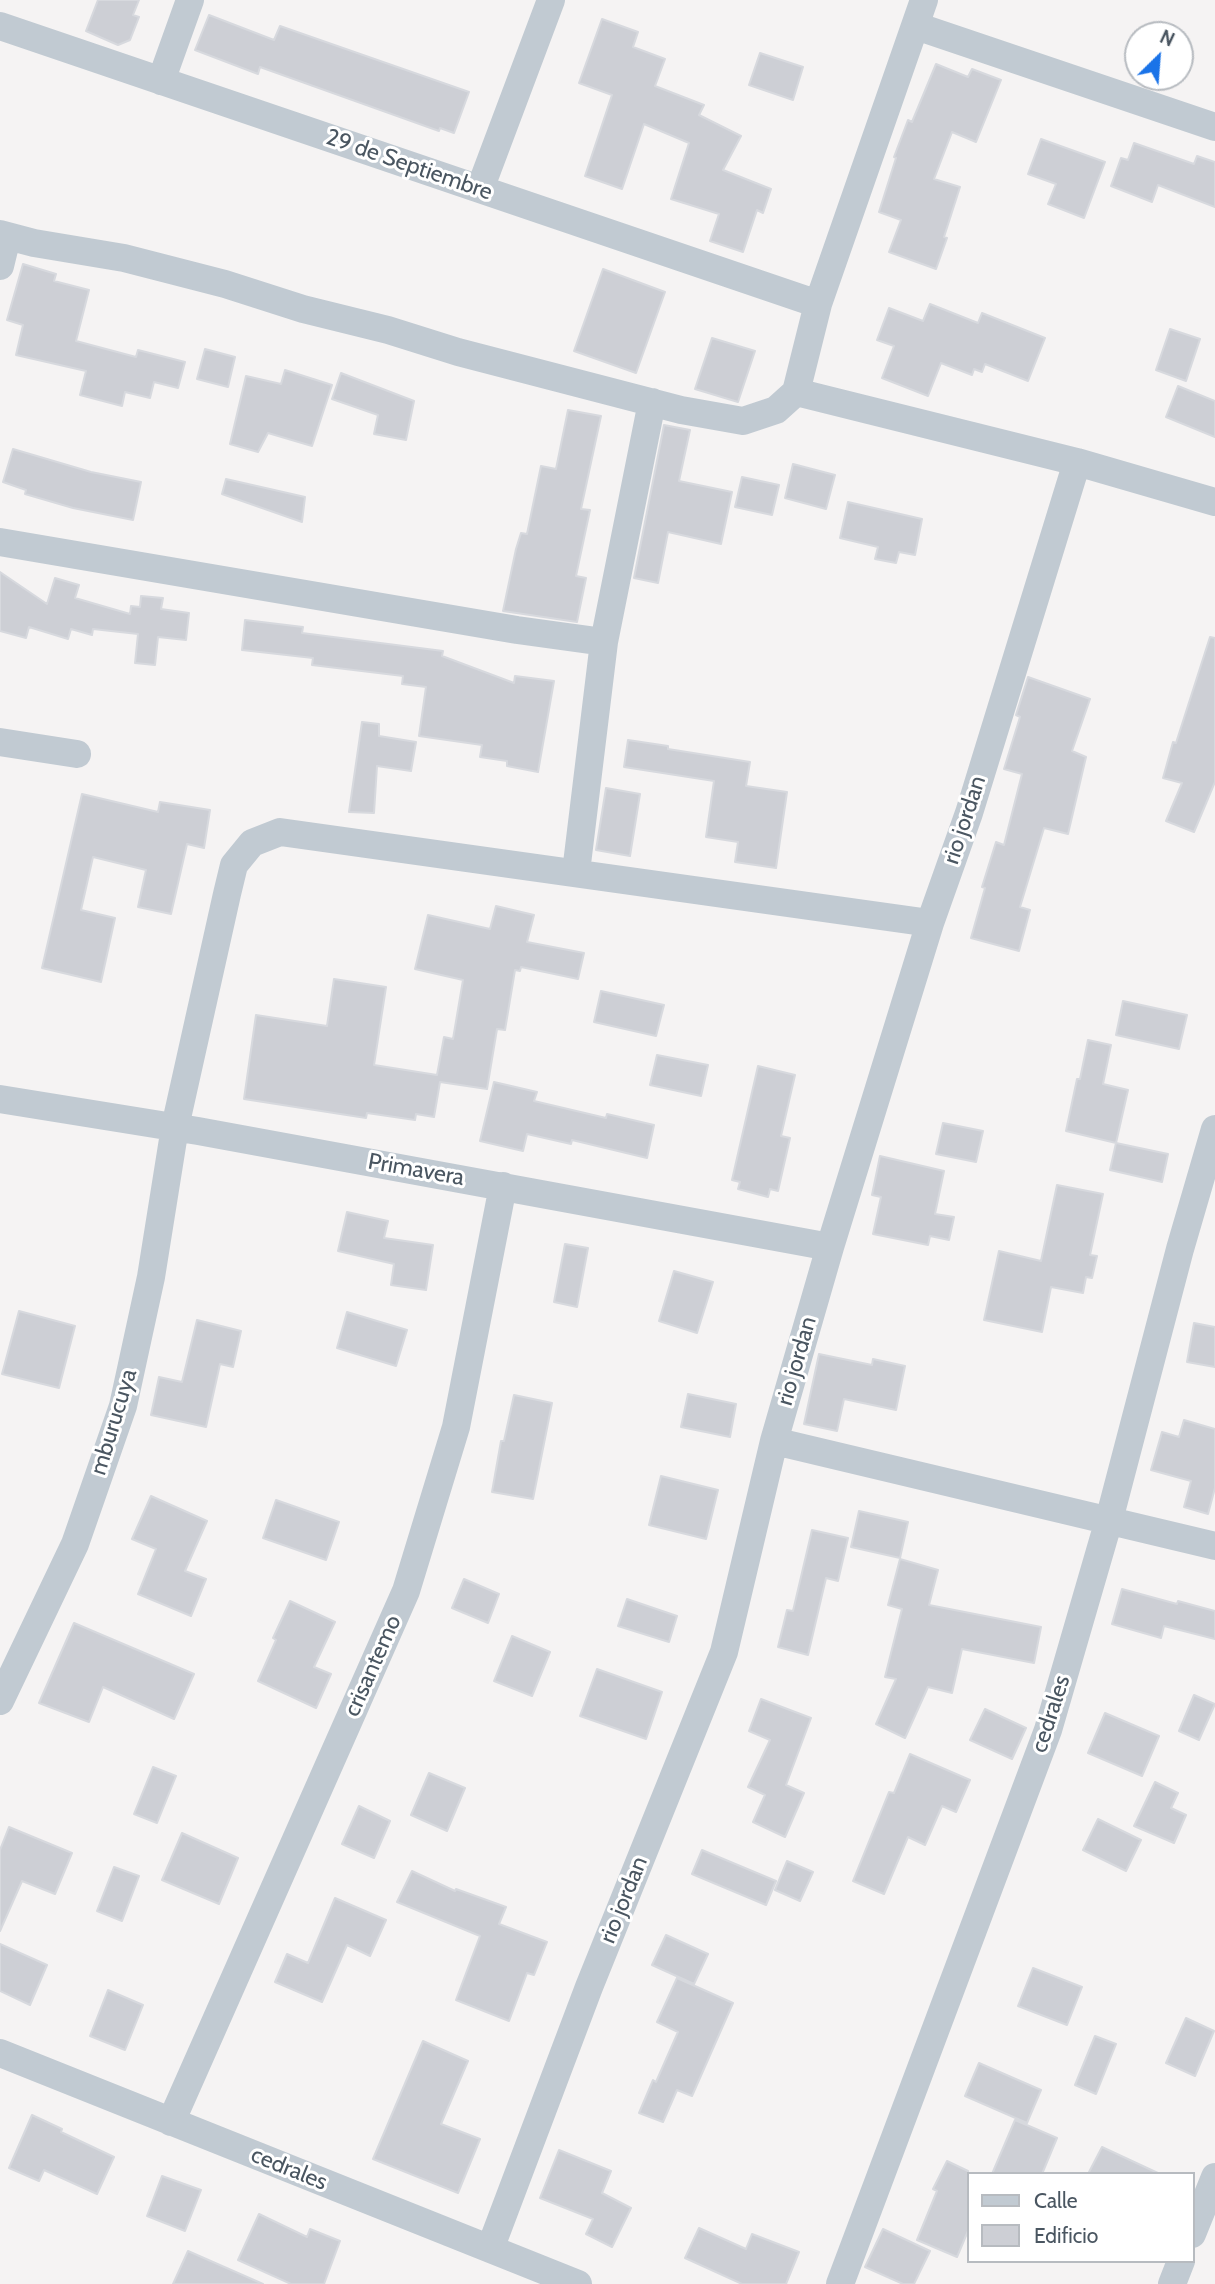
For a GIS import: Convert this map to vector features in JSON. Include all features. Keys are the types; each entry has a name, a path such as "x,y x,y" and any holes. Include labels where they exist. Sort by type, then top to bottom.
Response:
{"street":[{"path":"161,81 190,0"},
{"path":"480,189 551,0"},
{"path":"0,266 4,236 124,258 303,309 388,330 458,352 681,410 743,421 776,410 796,392 818,304 920,13 1215,127"},
{"name":"29 de Septiembre","path":"0,26 818,304"},
{"path":"796,392 1077,462 1215,502"},
{"path":"576,872 604,642 652,401"},
{"name":"rio jordan","path":"490,2249 589,1987 724,1652 775,1441 830,1247 930,923 969,813 1077,462"},
{"path":"0,542 517,630 604,642"},
{"path":"0,742 77,754"},
{"name":"mburucuya","path":"0,1701 75,1544 123,1406 151,1277 175,1127 234,865 252,843 280,832 930,923"},
{"name":"Primavera","path":"0,1099 175,1127 830,1247"},
{"name":"cedrales","path":"840,2284 1048,1730 1109,1521 1180,1250 1215,1129"},
{"name":"crisantemo","path":"171,2122 406,1591 456,1427 503,1186"},
{"path":"775,1441 1215,1546"},
{"name":"cedrales","path":"0,2053 578,2284"},
{"path":"1194,2229 1215,2177"},
{"path":"1172,2284 1180,2263"}],"building":[{"path":"98,0 139,0 133,15 139,17 130,40 118,45 86,31"},
{"path":"209,15 274,40 280,26 469,92 454,133 440,128 439,131 260,67 258,74 195,50"},
{"path":"602,19 638,32 633,47 665,59 655,86 704,105 699,115 741,136 723,170 771,189 763,213 757,210 743,252 710,241 719,214 671,199 689,143 644,124 622,189 585,176 612,95 579,83"},
{"path":"760,53 803,67 793,100 749,85"},
{"path":"936,64 968,77 972,69 1001,80 976,142 952,132 934,179 960,187 936,269 889,252 901,220 879,212 896,158 894,157 908,120 912,122"},
{"path":"1041,139 1105,162 1084,218 1048,204 1056,184 1028,174"},
{"path":"1134,143 1194,164 1197,156 1215,162 1215,207 1158,185 1152,202 1111,186 1121,158 1128,160"},
{"path":"23,264 56,274 54,281 89,290 76,341 136,357 138,350 185,362 178,388 154,382 150,398 125,392 122,406 80,395 86,371 16,355 23,325 7,320"},
{"path":"603,269 665,292 636,373 574,351"},
{"path":"930,304 978,323 982,313 1045,338 1028,381 985,364 982,372 974,369 972,375 941,363 928,396 882,378 894,346 877,340 889,308 923,321"},
{"path":"1170,329 1200,339 1186,381 1156,370"},
{"path":"712,338 755,351 738,402 695,389"},
{"path":"205,349 235,357 228,387 197,379"},
{"path":"285,370 332,385 312,446 268,433 258,452 230,444 246,376 281,384"},
{"path":"341,373 414,401 406,440 374,434 378,415 332,399"},
{"path":"1178,386 1215,401 1215,437 1166,417"},
{"path":"568,410 601,416 581,509 590,510 576,576 586,578 577,622 503,611 516,549 521,533 527,534 541,466 556,469"},
{"path":"664,425 690,430 679,481 732,492 721,544 668,532 658,583 634,578"},
{"path":"13,449 91,472 141,482 133,520 73,508 25,494 26,490 3,482"},
{"path":"793,464 835,475 826,509 785,498"},
{"path":"742,477 779,485 772,515 735,507"},
{"path":"226,479 305,497 302,522 222,494"},
{"path":"848,502 922,519 915,555 899,552 896,563 875,559 878,547 840,538"},
{"path":"0,572 47,604 55,578 79,585 75,598 130,614 131,606 140,607 141,596 163,598 161,609 189,613 186,640 158,637 155,665 135,663 138,634 93,629 92,635 71,629 68,639 29,627 26,638 0,631"},
{"path":"245,620 303,627 302,633 443,651 442,656 514,683 515,676 554,681 538,772 507,766 507,761 480,757 482,745 419,736 426,687 402,684 403,676 312,665 313,658 242,650"},
{"path":"1210,637 1215,638 1215,782 1194,832 1166,821 1182,783 1163,778"},
{"path":"1028,677 1090,699 1072,751 1086,757 1068,834 1044,828 1020,907 1030,910 1019,951 971,938 985,888 982,887 996,842 1004,845 1022,774 1004,769 1020,717 1016,715"},
{"path":"362,722 379,724 379,736 416,742 411,771 377,766 374,813 349,812"},
{"path":"628,740 750,762 746,786 787,792 776,868 735,862 738,842 706,837 714,781 624,767"},
{"path":"606,788 640,794 630,856 596,850"},
{"path":"82,794 158,812 160,802 210,810 204,848 187,844 171,914 138,907 146,870 93,857 81,910 115,918 101,982 42,968"},
{"path":"496,906 534,915 527,942 584,953 578,979 521,967 520,971 515,970 505,1030 497,1029 487,1089 440,1082 434,1117 416,1114 415,1120 367,1113 366,1118 244,1099 256,1015 327,1026 334,979 386,987 374,1065 437,1075 444,1037 453,1039 463,980 415,969 428,915 490,929"},
{"path":"601,991 664,1005 656,1036 594,1022"},
{"path":"1123,1001 1187,1015 1179,1049 1116,1035"},
{"path":"1088,1040 1111,1045 1103,1084 1128,1090 1116,1143 1066,1131"},
{"path":"657,1055 708,1065 701,1096 650,1085"},
{"path":"758,1066 795,1075 781,1136 790,1138 778,1191 770,1189 768,1197 738,1189 740,1182 732,1180"},
{"path":"494,1082 537,1092 534,1101 606,1118 607,1114 654,1125 647,1158 572,1140 571,1144 527,1134 523,1151 480,1141"},
{"path":"943,1123 983,1131 976,1162 936,1154"},
{"path":"1116,1143 1168,1154 1162,1182 1110,1170"},
{"path":"880,1156 944,1171 935,1214 954,1217 949,1240 930,1236 928,1245 873,1234 881,1197 872,1195"},
{"path":"1057,1185 1103,1194 1090,1255 1097,1256 1092,1278 1086,1277 1083,1293 1051,1287 1042,1332 984,1320 999,1251 1041,1261"},
{"path":"347,1212 388,1221 384,1238 433,1245 426,1290 391,1285 394,1264 338,1251"},
{"path":"565,1244 588,1248 577,1307 554,1302"},
{"path":"674,1271 713,1282 697,1333 659,1321"},
{"path":"19,1311 75,1326 59,1388 2,1374"},
{"path":"347,1312 407,1330 396,1366 337,1348"},
{"path":"197,1320 241,1331 233,1367 220,1364 206,1427 151,1415 159,1377 182,1382"},
{"path":"1194,1323 1215,1327 1215,1367 1187,1362"},
{"path":"819,1354 872,1365 873,1359 905,1366 896,1410 844,1399 837,1431 804,1424"},
{"path":"688,1394 736,1404 730,1437 681,1427"},
{"path":"514,1395 552,1403 533,1499 492,1492 501,1441 504,1441"},
{"path":"1184,1420 1215,1429 1215,1488 1208,1514 1184,1507 1191,1481 1151,1470 1162,1432 1179,1437"},
{"path":"661,1476 718,1490 706,1539 649,1525"},
{"path":"151,1496 207,1521 185,1571 206,1579 191,1616 138,1594 156,1549 132,1539"},
{"path":"276,1500 339,1522 326,1560 263,1538"},
{"path":"859,1511 908,1522 900,1558 851,1547"},
{"path":"812,1530 848,1538 838,1581 826,1578 808,1655 778,1647 787,1610 793,1611"},
{"path":"900,1559 938,1570 929,1605 1041,1627 1034,1663 962,1649 952,1693 928,1687 905,1738 876,1724 896,1679 885,1677 902,1609 888,1605"},
{"path":"464,1579 499,1594 488,1623 452,1608"},
{"path":"1122,1589 1215,1611 1215,1639 1164,1626 1161,1638 1112,1624"},
{"path":"627,1599 677,1616 669,1642 618,1626"},
{"path":"290,1601 335,1622 314,1667 331,1674 316,1708 258,1681"},
{"path":"74,1623 194,1674 174,1719 103,1687 89,1722 39,1703"},
{"path":"512,1636 550,1652 532,1696 494,1681"},
{"path":"597,1669 662,1692 646,1739 580,1716"},
{"path":"1194,1695 1215,1704 1199,1740 1179,1731"},
{"path":"761,1699 811,1718 786,1785 804,1793 785,1837 753,1822 765,1795 748,1787 770,1740 749,1731"},
{"path":"985,1709 1026,1728 1012,1759 970,1740"},
{"path":"1105,1713 1159,1736 1142,1776 1088,1753"},
{"path":"910,1754 970,1780 956,1812 942,1806 925,1845 908,1837 884,1894 853,1881 889,1792 894,1793"},
{"path":"153,1767 176,1776 157,1823 134,1814"},
{"path":"429,1773 465,1788 447,1831 411,1815"},
{"path":"1155,1782 1178,1793 1171,1808 1186,1815 1174,1843 1134,1826"},
{"path":"359,1806 390,1821 374,1858 342,1844"},
{"path":"1098,1819 1141,1840 1126,1871 1083,1850"},
{"path":"9,1827 72,1853 55,1894 22,1881 0,1931 0,1850"},
{"path":"182,1833 238,1858 219,1904 162,1880"},
{"path":"702,1850 776,1881 766,1905 692,1874"},
{"path":"787,1861 813,1872 800,1901 775,1890"},
{"path":"114,1867 139,1876 122,1921 97,1911"},
{"path":"412,1871 455,1891 456,1889 506,1907 499,1924 547,1942 534,1975 527,1973 509,2021 456,2000 480,1936 397,1902"},
{"path":"335,1898 386,1920 370,1956 347,1945 322,2002 275,1982 287,1954 308,1963"},
{"path":"666,1935 708,1954 694,1984 652,1965"},
{"path":"0,1944 47,1965 30,2005 0,1991"},
{"path":"1033,1968 1082,1987 1067,2025 1018,2006"},
{"path":"677,1978 733,2003 692,2096 677,2090 663,2122 639,2113 678,2032 657,2022"},
{"path":"108,1990 143,2005 125,2050 90,2036"},
{"path":"1186,2018 1214,2031 1195,2076 1166,2063"},
{"path":"1095,2036 1116,2044 1096,2094 1075,2085"},
{"path":"423,2041 468,2061 441,2124 480,2139 458,2193 373,2159"},
{"path":"979,2063 1041,2090 1027,2123 965,2096"},
{"path":"32,2115 114,2157 97,2194 44,2170 39,2181 9,2168"},
{"path":"1015,2120 1057,2138 1043,2172 993,2172"},
{"path":"1102,2147 1156,2172 1089,2172"},
{"path":"559,2150 611,2171 602,2193 631,2208 612,2247 586,2234 593,2219 540,2198"},
{"path":"947,2161 968,2171 967,2233 957,2257 917,2240 937,2191 933,2189"},
{"path":"162,2176 201,2190 185,2231 147,2216"},
{"path":"259,2214 307,2237 310,2229 340,2241 324,2284 291,2284 238,2260"},
{"path":"699,2228 746,2249 752,2234 799,2252 786,2284 742,2284 685,2258"},
{"path":"883,2229 930,2251 914,2284 903,2284 865,2267"},
{"path":"188,2251 263,2284 173,2284"}]}
